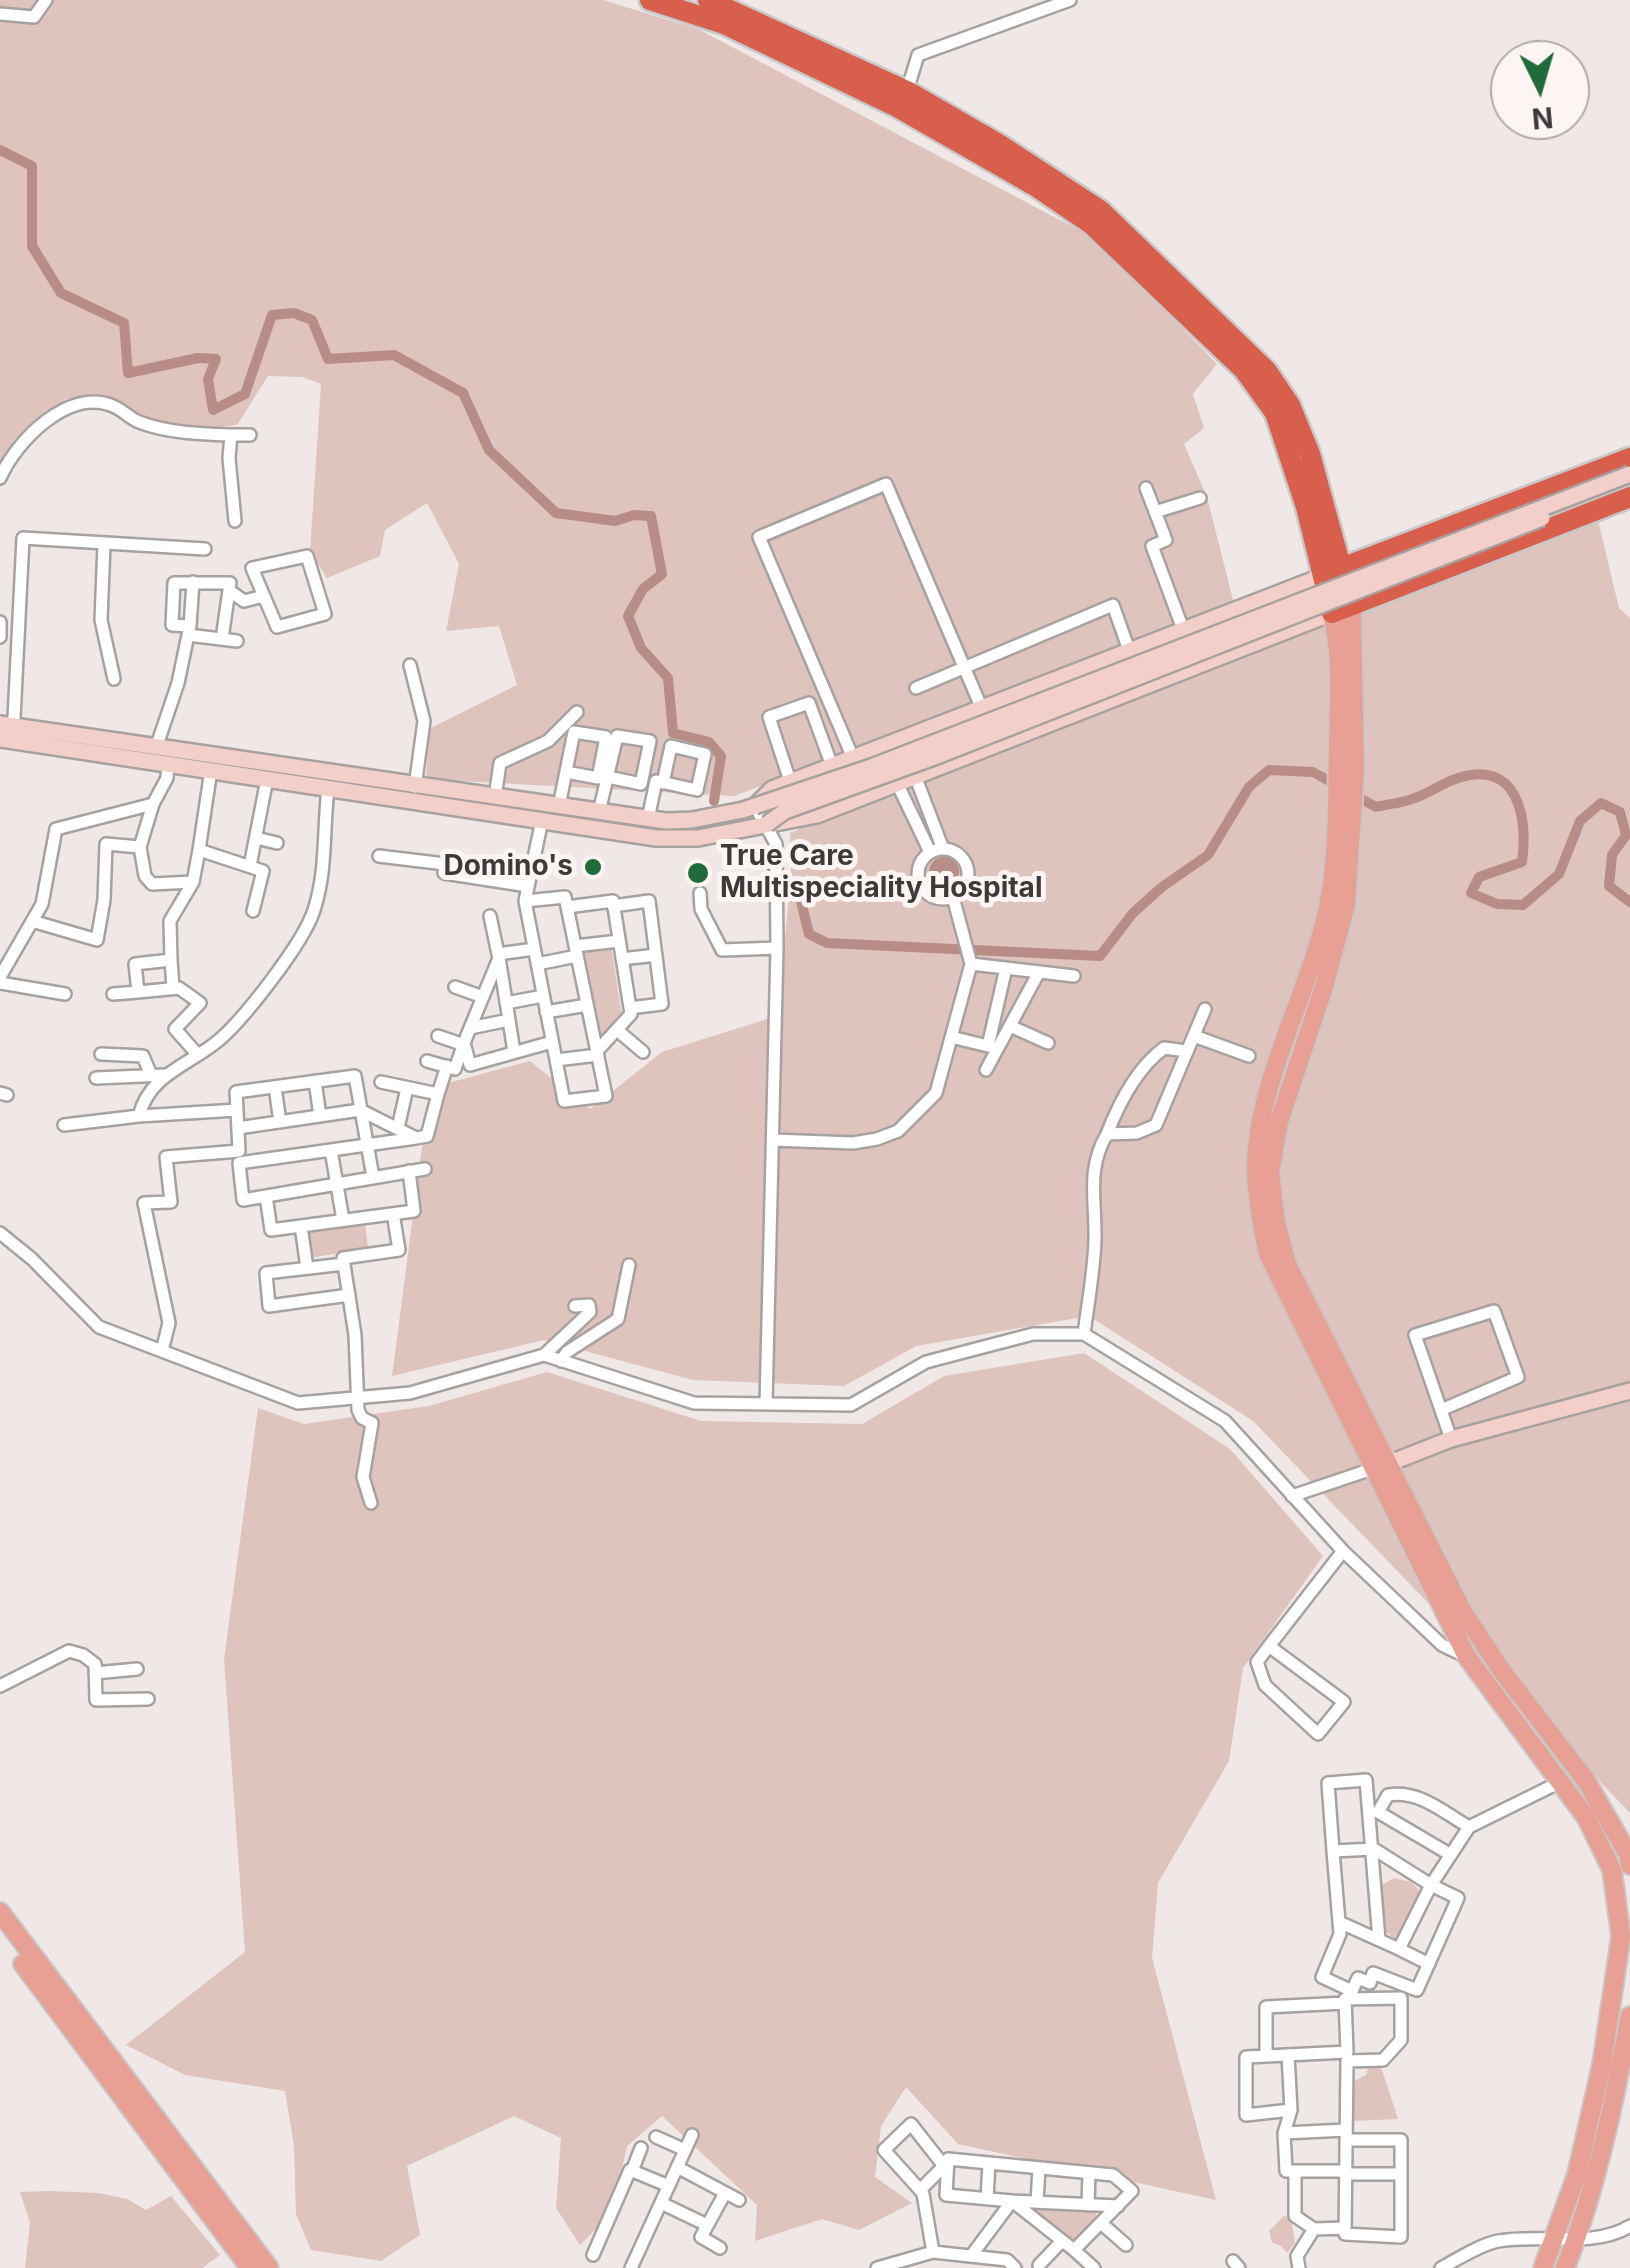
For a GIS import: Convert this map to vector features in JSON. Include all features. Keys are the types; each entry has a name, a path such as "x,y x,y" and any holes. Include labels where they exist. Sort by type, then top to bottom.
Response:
{"highway":[{"path":"650,0 724,24 897,107 1035,186 1091,224 1244,370 1275,412 1332,572"},
{"path":"721,2 906,91 1002,146 1100,210 1267,372 1290,405 1310,454 1342,610 1630,498"},
{"path":"1332,572 1630,458"}],"main road":[{"path":"3,729 168,764 328,789 692,820 755,806 887,761 1630,474"},
{"path":"766,824 785,811 938,756 1630,484"},
{"path":"755,806 767,792 790,782 1332,572"},
{"path":"3,729 495,797 677,839 817,815 1342,610 1339,702 1347,767 1346,905 1324,988 1279,1122 1270,1173 1276,1222 1287,1264 1467,1656 1586,1817 1612,1870 1621,1936 1594,2100 1578,2174 1544,2268"},
{"path":"1383,1466 1450,1439 1630,1391"},
{"path":"1383,1466 1463,1612 1586,1780 1629,1858"},
{"path":"0,1912 268,2268"},
{"path":"0,1933 250,2268"},
{"path":"1565,2268 1612,2111 1630,2016"}],"street":[{"path":"0,14 34,17 46,0"},
{"path":"906,91 918,55 996,30 1070,0"},
{"path":"0,478 16,453 56,411 80,402 111,405 138,422 196,434 250,435"},
{"path":"231,435 235,521"},
{"path":"853,758 759,538 886,484 982,709"},
{"path":"1146,488 1166,540 1152,546 1184,632"},
{"path":"1155,512 1200,498"},
{"path":"3,729 14,718 23,538 205,549"},
{"path":"104,544 100,620 114,679"},
{"path":"307,556 325,614 277,627 264,596 252,568 307,556"},
{"path":"156,748 178,683 194,582"},
{"path":"222,639 230,583 174,584 172,626 222,639 237,641"},
{"path":"230,591 244,601 264,596"},
{"path":"916,688 965,667 1026,649 1113,606 1130,653"},
{"path":"0,622 0,638"},
{"path":"410,665 424,721 414,786"},
{"path":"790,782 769,717 809,703 832,766"},
{"path":"495,797 500,763 548,741 577,712"},
{"path":"525,901 565,897 606,1096 564,1102 525,901 549,810 566,772 574,732 606,736 598,778 566,772"},
{"path":"599,812 617,736 650,741 642,784 608,777"},
{"path":"903,739 936,850"},
{"path":"648,819 656,782 697,790 706,754 671,746 663,783"},
{"path":"885,746 896,785 936,850 962,856 968,870 966,886 954,897 938,898 923,890 919,882 919,865 936,850"},
{"path":"168,764 168,778 154,804 140,847 145,876 152,884 194,882"},
{"path":"173,988 170,920 194,882 211,770"},
{"path":"250,866 267,779"},
{"path":"96,1078 158,1075 214,1044 268,987 314,913 325,852 328,789"},
{"path":"65,994 0,980 42,904 56,828 154,804"},
{"path":"755,806 776,844 766,1404"},
{"path":"256,838 277,844"},
{"path":"32,921 97,940 104,900 106,844 140,847"},
{"path":"200,850 263,871 254,910"},
{"path":"379,856 445,864 444,873 528,886"},
{"path":"700,893 702,910 722,950 777,948"},
{"path":"773,1140 853,1143 898,1131 936,1093 971,964 954,897"},
{"path":"556,1060 597,1053 631,1014 613,901 567,907"},
{"path":"614,906 649,901 662,1004 630,1008"},
{"path":"490,916 514,1052"},
{"path":"537,964 619,941"},
{"path":"499,956 534,949"},
{"path":"622,960 656,955"},
{"path":"427,1061 455,1069 499,956"},
{"path":"138,992 135,964 172,960"},
{"path":"971,964 1074,976"},
{"path":"986,1070 1006,968"},
{"path":"993,1048 1010,1026 1039,972"},
{"path":"455,987 483,997"},
{"path":"113,994 179,988 200,1004 175,1029 197,1054"},
{"path":"506,1004 543,996"},
{"path":"546,1012 587,1005"},
{"path":"1107,1134 1137,1133 1156,1125 1206,1009"},
{"path":"470,1028 509,1020"},
{"path":"1010,1026 1048,1043"},
{"path":"617,1030 643,1052"},
{"path":"438,1036 464,1044"},
{"path":"1194,1036 1249,1056"},
{"path":"951,1037 993,1048"},
{"path":"464,1044 470,1065 552,1042"},
{"path":"1084,1334 1095,1240 1091,1186 1098,1150 1114,1114 1147,1060 1164,1048 1187,1051"},
{"path":"101,1054 143,1056 158,1075"},
{"path":"162,1351 169,1323 144,1204 171,1202 166,1158 330,1150 427,1136 447,1066"},
{"path":"139,1116 158,1075"},
{"path":"374,1178 355,1076 236,1092 243,1200 374,1178 424,1169"},
{"path":"314,1082 320,1116"},
{"path":"380,1082 438,1094"},
{"path":"275,1087 280,1122"},
{"path":"398,1128 407,1088"},
{"path":"64,1125 237,1110"},
{"path":"238,1128 360,1110 416,1138"},
{"path":"330,1150 343,1220"},
{"path":"266,1196 271,1230 414,1211 410,1171"},
{"path":"371,1502 363,1477 372,1423 362,1418 357,1398 355,1336 343,1258 399,1250 394,1219"},
{"path":"301,1226 307,1268"},
{"path":"0,1232 99,1327 298,1403 410,1394 544,1355 590,1312 582,1306 604,1304"},
{"path":"271,1320 266,1273 344,1264"},
{"path":"561,1361 567,1352 618,1320 630,1265"},
{"path":"269,1306 349,1296"},
{"path":"1441,1410 1518,1377 1494,1311 1415,1334 1450,1439"},
{"path":"544,1355 694,1403 851,1405 926,1362 1032,1334 1084,1334 1225,1421 1343,1551 1442,1645 1467,1656"},
{"path":"1292,1496 1383,1466"},
{"path":"1270,1646 1344,1702 1318,1734 1265,1685 1257,1662 1343,1551"},
{"path":"0,1686 69,1651 83,1654 95,1664 96,1700 148,1699"},
{"path":"95,1672 137,1669"},
{"path":"1333,1851 1370,1849 1458,1898 1417,1990 1374,1973 1370,1983 1358,1978 1352,1991 1322,1976 1340,1934 1333,1851 1328,1783 1366,1780 1373,1812 1370,1849 1379,1940"},
{"path":"1399,1950 1432,1885 1470,1828 1560,1782"},
{"path":"1373,1812 1388,1795 1404,1793 1418,1796 1470,1828"},
{"path":"1373,1812 1452,1855"},
{"path":"1339,1922 1429,1964"},
{"path":"1284,2133 1346,2135 1400,2140 1401,2237 1345,2234 1346,2172 1346,2135 1347,2056 1345,1999 1401,1998 1401,2040 1382,2060 1347,2056 1246,2057 1246,2115 1291,2110"},
{"path":"1266,2056 1266,2007 1345,2003"},
{"path":"1288,2055 1291,2110 1284,2133 1286,2171 1401,2174"},
{"path":"920,2190 944,2166 911,2124 884,2150 920,2190 933,2252"},
{"path":"632,2268 692,2134"},
{"path":"656,2137 685,2150"},
{"path":"593,2255 641,2148"},
{"path":"1074,2250 1118,2206 1132,2192 1112,2175 948,2159 946,2195 1118,2206"},
{"path":"987,2198 989,2163"},
{"path":"678,2167 739,2200"},
{"path":"1036,2202 1039,2168"},
{"path":"632,2171 668,2186"},
{"path":"1295,2171 1295,2216 1314,2229 1345,2228"},
{"path":"1088,2204 1089,2173"},
{"path":"720,2248 700,2236 726,2193"},
{"path":"1012,2201 1094,2268"},
{"path":"970,2256 1012,2201"},
{"path":"661,2203 707,2225"},
{"path":"1101,2223 1126,2244"},
{"path":"1441,2268 1495,2241 1577,2238 1619,2233 1630,2226"},
{"path":"1298,2268 1296,2256 1314,2229"},
{"path":"1040,2265 1062,2240"},
{"path":"877,2268 933,2252 1007,2260 1015,2268"}],"shaded area":[{"path":"0,0 603,0 698,29 1094,238 1217,364 1193,394 1204,428 1184,444 1207,497 1235,608 734,796 426,779 429,729 517,685 499,626 446,631 459,564 427,503 385,530 380,556 327,578 310,552 321,384 302,377 268,376 237,425 155,434 117,401 66,399 0,471"},
{"path":"1597,516 1619,608 1630,618 1630,1813 1253,1421 1089,1316 916,1346 844,1386 693,1380 544,1340 392,1376 424,1132 448,1083 530,1061 590,1109 662,1052 777,1016 791,877 790,833 798,830 799,824 898,792"},
{"path":"944,857 955,861 959,872 955,883 944,887 933,883 929,872 933,861"},
{"path":"611,945 622,1016 601,1037 582,950"},
{"path":"365,1224 368,1248 310,1258 307,1232"},
{"path":"1084,1353 1230,1449 1323,1556 1243,1668 1229,1761 1158,1883 1152,1958 1216,2200 958,2144 906,2087 881,2126 875,2177 912,2203 859,2230 822,2219 755,2241 757,2205 662,2116 627,2146 612,2213 580,2245 556,2208 561,2138 514,2116 407,2166 420,2235 381,2261 311,2250 296,2214 294,2146 285,2091 185,2075 126,2045 245,1952 224,1659 258,1408 304,1424 429,1406 547,1372 701,1421 862,1424 944,1376"},
{"path":"1394,1878 1411,1882 1422,1893 1396,1940 1382,1929 1380,1886"},
{"path":"1380,2064 1398,2119 1353,2121 1354,2081 1366,2075 1369,2065"},
{"path":"20,2192 99,2193 127,2199 146,2210 171,2196 220,2255 202,2268 25,2268 30,2223"},
{"path":"1038,2206 1092,2207 1098,2218 1074,2241 1033,2214"},
{"path":"1285,2215 1292,2224 1295,2243 1287,2253 1272,2242 1269,2231"}],"waterway":[{"path":"0,150 32,166 32,246 61,293 124,323 128,373 198,358 216,359 208,379 213,410 245,394 272,315 294,313 312,320 328,359 394,355 463,393 489,450 556,513 615,521 634,515 651,516 662,574 643,589 628,616 641,648 668,678 673,733 709,742 721,756 714,801"},
{"path":"740,853 767,863 799,893 809,934 827,943 1100,956 1133,913 1208,855 1249,787 1269,770 1313,772 1376,807 1410,800 1458,778 1478,774 1506,784 1515,796 1523,845 1522,862 1479,877 1471,893 1497,904 1523,905 1559,874 1580,821 1601,803 1620,812 1626,835 1612,855 1609,886 1630,902"}],"place":[{"name":"Domino's","path":"593,867"},
{"name":"True Care Multispeciality Hospital","path":"698,873"}]}
